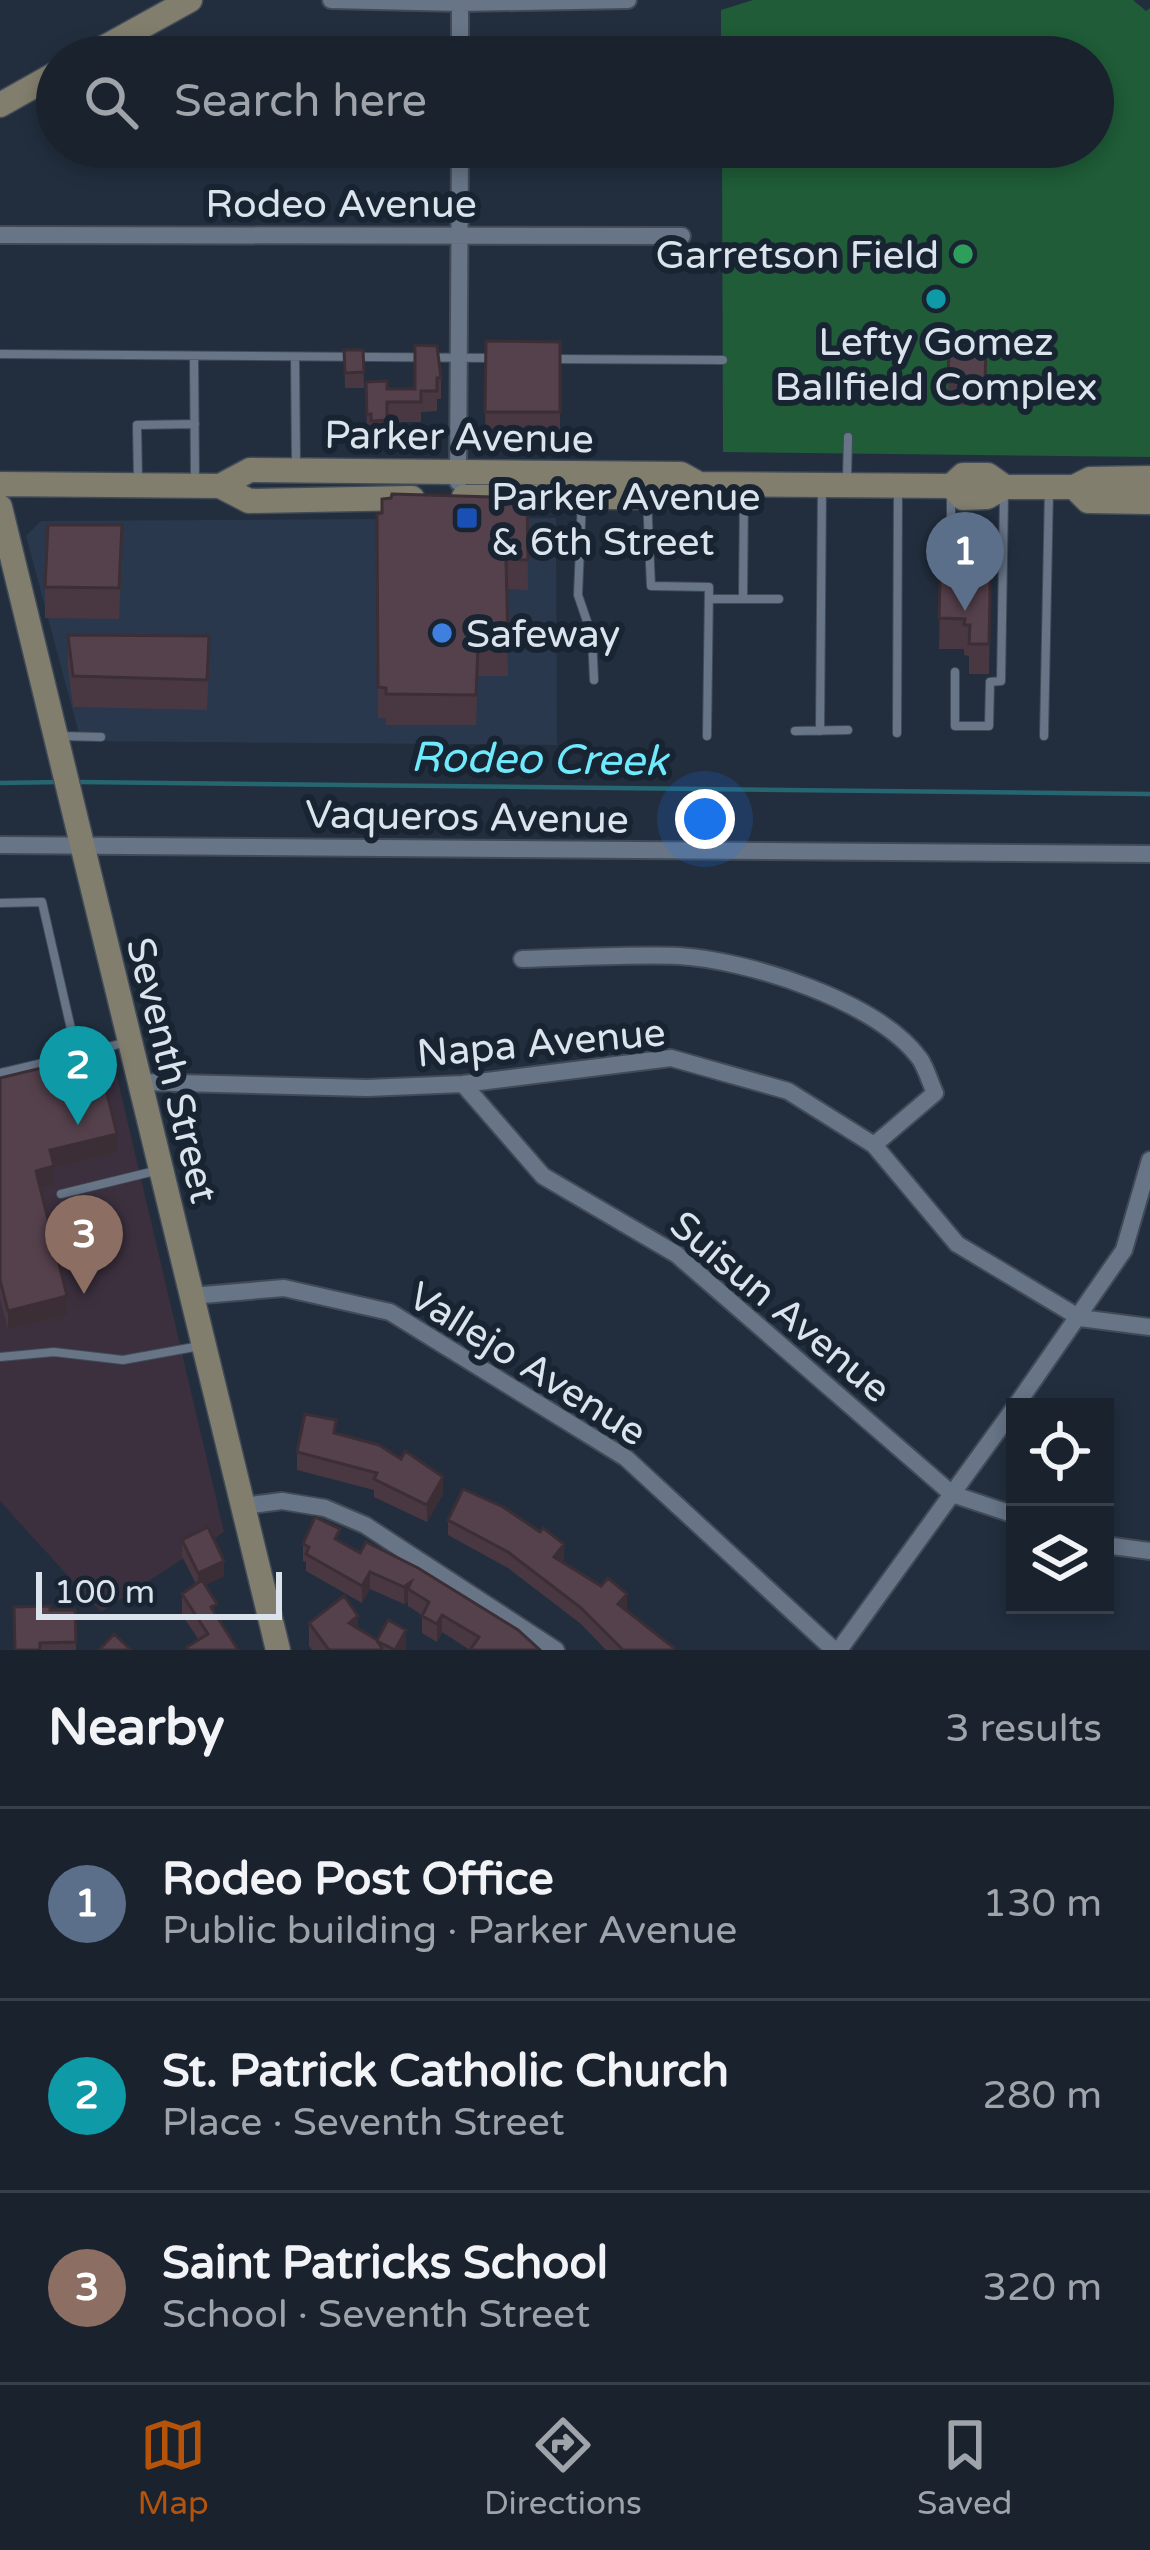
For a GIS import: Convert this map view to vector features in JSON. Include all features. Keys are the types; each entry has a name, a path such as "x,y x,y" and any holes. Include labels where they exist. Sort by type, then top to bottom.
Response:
{"main road":[{"path":"124,36 190,0"},
{"path":"0,105 36,85"},
{"name":"Parker Avenue","path":"207,486 250,470 296,470 582,497 681,497 699,484"},
{"name":"Parker Avenue","path":"0,484 207,486 249,501 458,484 681,474 699,484 898,486 951,486 963,475 988,475 1005,487 1150,478"},
{"name":"Parker Avenue","path":"1062,487 1088,501 1150,502"},
{"name":"Seventh Street","path":"0,507 9,583 58,746 278,1650"}],"street":[{"path":"331,0 628,0"},
{"path":"460,2 460,36"},
{"path":"458,484 460,168"},
{"name":"Rodeo Avenue","path":"0,235 682,236"},
{"name":"Vaqueros Avenue","path":"0,845 1150,854"},
{"path":"522,959 682,956 752,968 808,985 880,1023 920,1058 934,1093 874,1145"},
{"name":"Napa Avenue","path":"139,1082 367,1088 464,1084 671,1058 788,1091 874,1145 957,1244 1080,1318 1150,1328"},
{"name":"Suisun Avenue","path":"464,1084 543,1176 676,1254 952,1494 1006,1512"},
{"path":"1022,1398 1124,1250 1150,1160"},
{"name":"Vallejo Avenue","path":"191,1296 284,1288 390,1312 626,1458 837,1650"},
{"path":"837,1650 1006,1419"},
{"path":"243,1506 282,1501 326,1508 365,1525 556,1650"},
{"path":"1114,1546 1150,1551"}],"lane":[{"path":"0,354 502,358"},
{"path":"194,356 194,424 207,486"},
{"path":"295,357 296,470"},
{"path":"547,359 723,360"},
{"path":"138,486 137,425 194,424"},
{"path":"820,731 835,485 848,437"},
{"path":"743,599 744,484"},
{"path":"897,733 898,486"},
{"path":"951,486 951,552 968,552"},
{"path":"956,672 955,726 989,726 990,682 1001,681 1005,487"},
{"path":"1044,736 1062,487"},
{"path":"582,497 578,595 592,636 594,680"},
{"path":"647,497 651,586 709,587 707,736"},
{"path":"985,553 1003,553"},
{"path":"708,599 779,599"},
{"path":"795,731 848,730"},
{"path":"58,746 101,737"},
{"path":"0,903 42,902 77,1055"},
{"path":"0,1073 129,1042"},
{"path":"61,1193 160,1170"},
{"path":"0,1358 54,1352 123,1360 203,1346"}],"shaded area":[{"path":"556,518 557,745 81,741 26,536 41,521"},
{"path":"113,1060 224,1532 101,1612 0,1501 0,1086"}],"green space":[{"name":"Lefty Gomez Ballfield Complex","path":"753,0 1133,0 1146,11 1150,8 1150,457 723,452 722,168 1114,168 1114,36 721,36 721,10"}],"building":[{"path":"486,341 560,342 560,412 485,412"},
{"path":"415,345 437,346 441,378 437,378 437,391 421,391 421,402 387,402 387,420 371,421 366,382 387,381 387,389 415,389"},
{"path":"949,346 986,347 985,382 948,382"},
{"path":"344,350 363,350 364,372 345,373"},
{"name":"Safeway","path":"392,494 527,498 528,560 506,559 508,646 478,646 476,695 386,694 386,688 378,687 377,514 382,513 382,499"},
{"path":"48,525 122,525 119,588 45,587"},
{"path":"941,542 991,543 989,644 969,644 970,625 964,625 965,619 939,618"},
{"path":"68,635 209,636 207,680 73,676"},
{"path":"96,1049 117,1134 50,1150 54,1166 36,1171 67,1296 8,1311 0,1280 0,1078"},
{"path":"305,1414 336,1420 334,1433 379,1445 401,1459 405,1451 443,1477 427,1505 374,1479 377,1473 297,1452"},
{"path":"463,1489 503,1507 540,1532 543,1528 564,1544 554,1557 601,1586 608,1578 627,1594 618,1604 673,1650 623,1650 581,1608 508,1552 448,1520"},
{"path":"315,1517 340,1529 335,1539 360,1553 366,1542 418,1568 518,1630 540,1650 470,1650 479,1637 442,1615 437,1624 422,1616 429,1602 408,1589 411,1582 404,1587 370,1572 362,1586 306,1554 309,1547 303,1544"},
{"path":"208,1527 224,1561 198,1573 182,1540"},
{"path":"202,1580 217,1604 211,1607 238,1650 187,1647 208,1634 182,1594"},
{"path":"344,1596 358,1616 349,1623 377,1640 388,1620 406,1630 395,1650 377,1641 381,1650 329,1650 309,1623"},
{"path":"50,1606 50,1610 75,1610 76,1642 40,1643 40,1650 15,1650 14,1607"},
{"path":"114,1634 131,1650 99,1650"}],"waterway":[{"name":"Rodeo Creek","path":"0,783 60,782"},
{"name":"Rodeo Creek","path":"78,782 1150,794"}],"place":[{"name":"Garretson Field","path":"963,254"},
{"name":"Lefty Gomez Ballfield Complex","path":"936,299"},
{"name":"Parker Avenue & 6th Street","path":"467,518"},
{"name":"Rodeo Post Office","path":"965,611"},
{"name":"Safeway","path":"442,633"},
{"name":"St. Patrick Catholic Church","path":"78,1125"},
{"name":"Saint Patricks School","path":"84,1294"}]}
